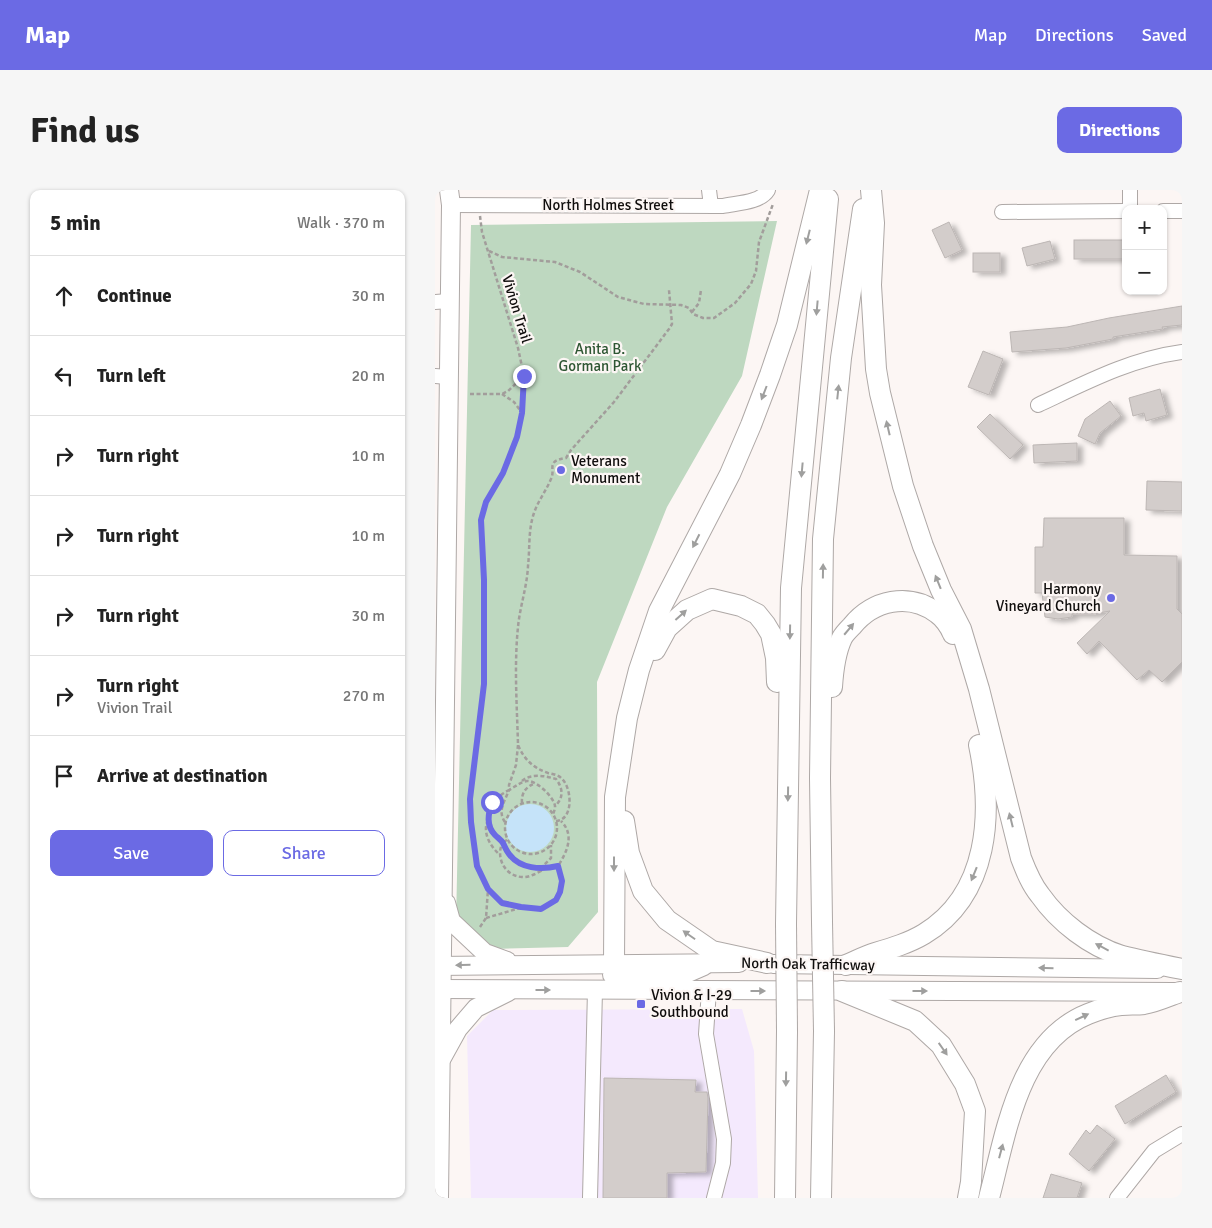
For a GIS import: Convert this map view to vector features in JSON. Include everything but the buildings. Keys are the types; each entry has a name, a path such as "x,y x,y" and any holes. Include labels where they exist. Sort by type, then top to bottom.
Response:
{"highway":[{"path":"614,963 615,797 627,718 639,670 659,611 730,474 767,384 787,325 820,190"},
{"path":"785,1198 786,924 791,588 829,190"},
{"path":"821,1198 824,1031 819,778 823,539 841,358 866,190"},
{"path":"871,190 874,223 871,285 876,369 880,393 903,486 923,546 941,590 961,629 979,689 1021,858 1029,877 1051,910 1080,934 1121,956 1182,969"},
{"path":"767,963 712,951 667,920 643,891 629,853 624,822 628,777 653,652 667,628 687,610 712,599 741,606 757,614 765,624 775,647 777,704 789,744"},
{"path":"819,778 831,725 833,675 836,655 843,637 862,615 885,603 911,602 928,606 941,616 952,630 969,693 985,769 985,832 982,852 976,872 967,891 956,907 938,925 909,942 846,965"},
{"path":"842,991 915,1021 941,1045 965,1084 975,1111 971,1182 968,1198"},
{"path":"989,1198 1016,1097 1030,1067 1046,1045 1072,1021 1089,1013 1119,1005 1145,1004 1181,992"}],"main road":[{"path":"439,1198 438,966 441,376 442,302 451,195"},
{"path":"439,894 451,921 485,952 515,964"},
{"name":"North Oak Trafficway","path":"438,966 715,962 1182,969"},
{"path":"438,989 489,975 681,976 715,962"},
{"name":"North Oak Trafficway","path":"438,989 1181,992"},
{"path":"438,1057 476,1008 515,990"}],"street":[{"path":"709,190 711,206"},
{"path":"1130,190 1130,205"},
{"name":"North Holmes Street","path":"451,195 480,205 711,206 751,201 769,195"},
{"path":"1167,211 1182,210"},
{"path":"1002,212 1122,211"},
{"path":"1038,406 1114,370 1138,361 1182,352"},
{"path":"590,1198 595,990"},
{"path":"709,990 706,1034 725,1139 723,1163 714,1198"},
{"path":"1117,1198 1154,1151 1182,1134"}],"path":[{"path":"489,251 502,257 555,262 580,272 619,297 644,304 681,305 703,318 714,318 730,308 751,284 756,271 759,242 769,195"},
{"name":"Vivion Trail","path":"480,205 482,232 518,348 524,376 522,413 517,437 503,473 486,502 481,520 484,580 484,684 470,799 477,866 488,889 486,918"},
{"path":"505,822 501,815 503,802 509,790 518,745 517,644 520,611 529,565 531,523 534,512 553,476 551,469 553,463 565,458 614,402 669,329 672,324 669,290"},
{"path":"692,312 699,303 701,290"},
{"path":"470,394 502,394 524,376"},
{"path":"502,394 514,402 522,413"},
{"path":"518,745 522,754 536,769 558,776 564,780 569,796 569,807 561,821"},
{"path":"551,845 551,858 542,867 541,871 531,876 513,875 502,864 499,854 487,836 486,824 492,802 531,776 549,777 556,779 560,784 562,791 553,814"},
{"path":"521,783 531,781 535,783 551,797 555,806"},
{"path":"522,803 523,794 529,786 535,783"},
{"path":"536,802 543,805 553,814 556,821 557,834 551,845 539,853 524,854 507,840 505,822 511,810 522,803 536,802"},
{"path":"488,819 492,831 503,842 507,852 519,864 542,867 558,866"},
{"path":"488,889 502,903 521,907 541,909 556,900 562,881 558,866 567,853 569,844 569,834 565,824 561,821 556,821"},
{"path":"499,854 503,842 507,840"},
{"path":"477,931 486,918 521,907"}],"shaded area":[{"path":"742,1009 754,1051 758,1198 471,1198 467,1036 493,1010"}],"green space":[{"name":"Anita B. Gorman Park","path":"777,221 742,376 667,507 597,682 598,912 568,947 491,949 456,923 471,225"}],"water":[{"path":"525,804 535,804 547,811 554,823 554,833 547,845 535,852 525,852 517,848 510,841 506,833 506,823 510,815 517,808"}],"place":[{"name":"Veterans Monument","path":"561,470"},
{"name":"Harmony Vineyard Church","path":"1111,598"},
{"name":"Vivion & I-29 Southbound","path":"641,1004"}],"route":[{"path":"492,802 488,819 489,826 495,836 503,842 507,852 519,864 536,868 558,866 562,881 560,892 556,900 541,909 502,903 488,889 477,866 470,799 484,684 485,626 481,520 486,502 503,473 517,437 522,413 524,376"}]}
